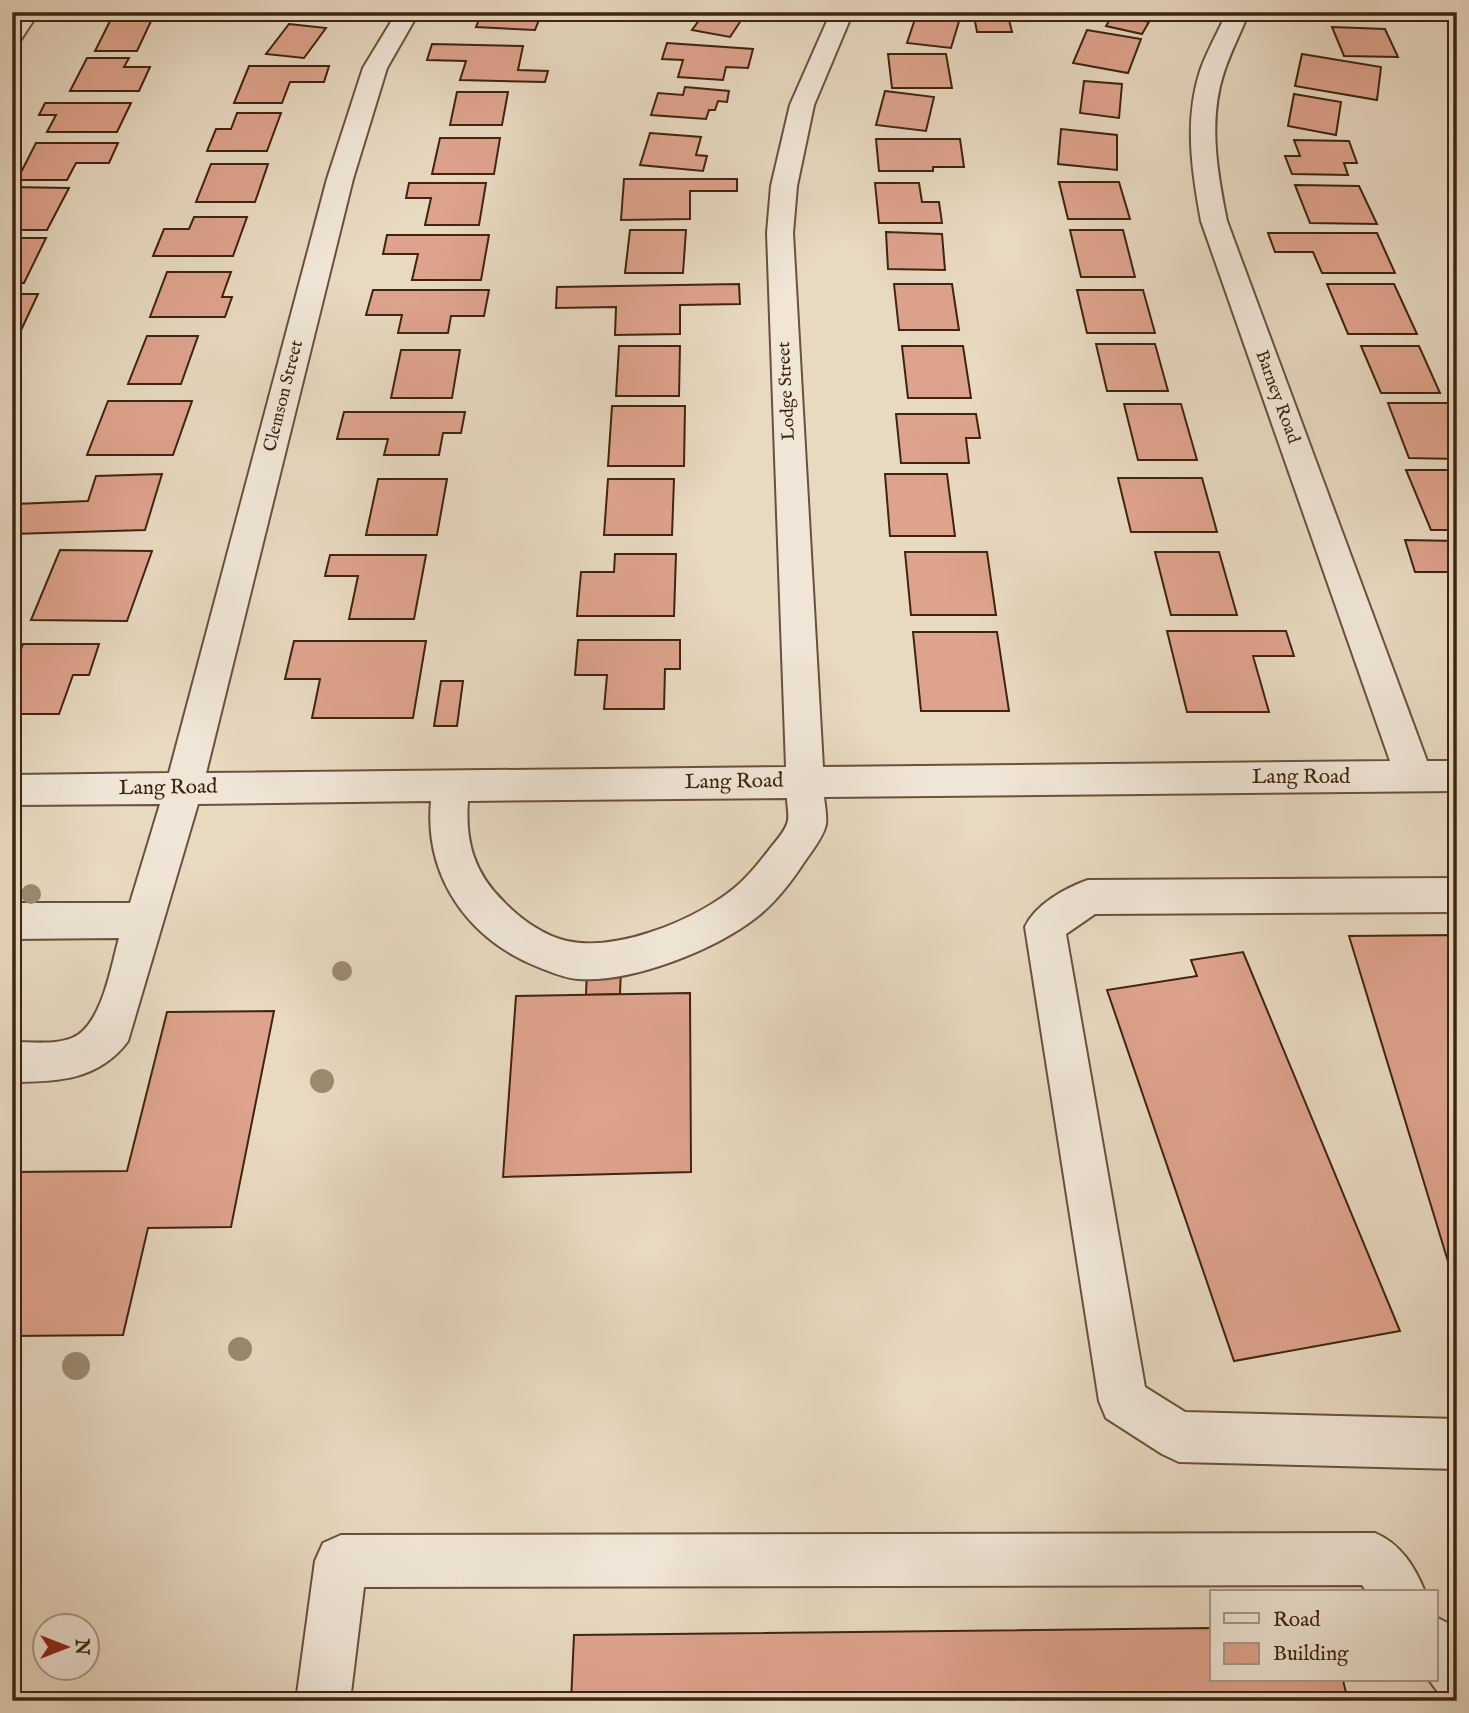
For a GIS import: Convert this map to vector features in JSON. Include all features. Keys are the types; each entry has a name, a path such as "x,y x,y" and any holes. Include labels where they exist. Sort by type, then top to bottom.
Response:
{"street":[{"path":"12,36 27,12"},
{"name":"Clemson Street","path":"12,1062 76,1059 93,1051 105,1041 113,1027 184,788 340,179 376,68 408,12"},
{"name":"Lodge Street","path":"452,785 446,822 453,859 470,894 498,925 534,947 578,961 638,953 660,946 693,934 742,905 781,868 807,825 780,233 784,186 802,105 842,12"},
{"name":"Barney Road","path":"1238,12 1209,82 1203,132 1206,181 1214,221 1414,776"},
{"name":"Lang Road","path":"12,790 1457,776"},
{"path":"1457,895 1088,897 1045,927 1122,1401 1179,1437 1457,1444"},
{"path":"12,921 145,920"},
{"path":"323,1701 341,1562 1376,1559 1398,1590"},
{"path":"1438,1647 1457,1673"}],"building":[{"path":"260,12 330,12 328,17 259,16"},
{"path":"482,12 542,12 535,30 476,27"},
{"path":"705,12 756,12 751,21 742,19 730,37 692,30"},
{"path":"917,13 960,18 951,48 907,43"},
{"path":"1113,14 1149,22 1142,34 1106,26"},
{"path":"974,16 1008,16 1012,32 977,32"},
{"path":"111,19 152,19 137,51 95,51"},
{"path":"289,24 326,28 304,58 266,54"},
{"path":"1332,27 1385,29 1398,57 1344,56"},
{"path":"1087,30 1141,39 1128,73 1073,63"},
{"path":"667,43 753,49 748,68 726,67 723,80 678,77 683,60 662,59"},
{"path":"432,44 523,46 518,70 548,71 545,82 460,80 466,61 427,60"},
{"path":"888,54 946,54 952,88 892,88"},
{"path":"1302,54 1381,67 1377,100 1295,86"},
{"path":"87,58 129,58 124,67 150,67 139,91 70,91"},
{"path":"249,66 329,66 324,82 290,82 282,103 234,103"},
{"path":"1084,81 1122,84 1119,118 1080,113"},
{"path":"685,87 729,91 727,102 718,101 715,110 709,110 706,119 651,115 658,93 683,95"},
{"path":"885,91 934,97 926,131 876,125"},
{"path":"457,92 508,92 502,125 450,125"},
{"path":"1294,94 1341,102 1336,135 1288,126"},
{"path":"45,103 131,103 117,132 47,132 56,115 39,115"},
{"path":"237,113 281,113 267,151 207,151 216,129 231,129"},
{"path":"1061,129 1117,135 1117,170 1058,164"},
{"path":"650,133 701,137 696,155 707,156 703,171 640,165"},
{"path":"440,138 500,138 494,174 432,174"},
{"path":"876,139 960,139 964,167 933,167 933,171 879,171"},
{"path":"1294,140 1349,141 1357,163 1344,163 1348,175 1292,174 1285,156 1300,156"},
{"path":"36,143 118,143 109,163 76,163 67,180 17,180"},
{"path":"211,164 268,164 255,202 196,202"},
{"path":"624,179 737,179 737,191 690,191 690,219 621,220"},
{"path":"1059,182 1119,182 1130,219 1068,219"},
{"path":"409,183 486,183 479,225 425,225 431,198 406,198"},
{"path":"875,183 919,183 922,202 939,202 942,223 879,223"},
{"path":"1295,185 1359,186 1377,224 1310,223"},
{"path":"12,187 69,188 47,230 12,230"},
{"path":"194,217 247,217 233,256 153,256 164,229 189,229"},
{"path":"630,230 686,230 683,273 625,273"},
{"path":"1070,230 1123,230 1135,277 1081,277"},
{"path":"886,232 942,234 945,270 888,269"},
{"path":"1268,233 1377,233 1395,273 1322,273 1313,252 1275,252"},
{"path":"387,235 489,235 481,280 412,280 418,254 383,254"},
{"path":"12,238 46,238 24,283 12,283"},
{"path":"167,272 231,272 222,297 232,297 225,317 150,317"},
{"path":"739,284 740,304 680,305 680,334 615,335 616,307 556,308 557,287"},
{"path":"894,284 952,284 959,330 899,330"},
{"path":"1327,284 1394,284 1417,334 1348,334"},
{"path":"373,290 489,290 484,316 451,316 448,333 398,333 402,315 366,315"},
{"path":"1077,290 1143,290 1155,333 1087,333"},
{"path":"12,294 38,294 16,341 12,341"},
{"path":"147,336 198,336 181,384 128,384"},
{"path":"1096,344 1155,344 1168,391 1107,391"},
{"path":"619,346 680,346 679,396 616,396"},
{"path":"902,346 963,346 971,398 908,398"},
{"path":"1361,346 1419,346 1440,393 1381,393"},
{"path":"401,350 460,350 452,398 391,398"},
{"path":"108,401 192,401 173,455 87,455"},
{"path":"1388,403 1450,403 1457,421 1457,459 1409,458"},
{"path":"1124,404 1181,404 1197,460 1138,460"},
{"path":"612,406 685,406 684,466 608,466"},
{"path":"344,412 465,412 461,433 443,433 439,455 384,455 388,439 337,439"},
{"path":"896,414 976,414 980,438 966,438 969,463 901,463"},
{"path":"1406,470 1457,470 1457,530 1431,530"},
{"path":"162,474 145,530 12,534 15,504 88,501 96,476"},
{"path":"885,474 947,474 955,536 890,536"},
{"path":"1118,478 1202,478 1217,532 1131,532"},
{"path":"378,479 447,479 437,535 366,535"},
{"path":"608,479 674,479 672,535 604,535"},
{"path":"1405,540 1457,541 1457,590 1450,572 1415,572"},
{"path":"60,550 152,551 127,621 31,620"},
{"path":"905,552 987,552 996,615 911,615"},
{"path":"1155,552 1219,552 1237,615 1171,615"},
{"path":"615,554 676,554 674,616 577,616 581,572 614,572"},
{"path":"330,555 426,555 414,619 349,619 358,576 325,576"},
{"path":"1167,631 1286,631 1294,656 1253,656 1269,712 1187,712"},
{"path":"913,632 997,632 1009,711 921,711"},
{"path":"578,640 680,640 680,669 665,669 664,709 604,709 607,675 575,675"},
{"path":"294,641 426,641 413,718 312,718 320,679 285,679"},
{"path":"23,644 99,644 89,675 73,675 59,714 12,714 12,673"},
{"path":"441,681 463,681 457,726 434,726"},
{"path":"1457,935 1457,1291 1349,936"},
{"path":"622,942 620,994 586,995 588,943"},
{"path":"1243,952 1400,1331 1234,1361 1107,990 1197,976 1191,960"},
{"path":"690,993 691,1172 503,1177 516,996"},
{"path":"274,1011 231,1227 148,1228 123,1335 12,1336 12,1172 127,1171 167,1012"},
{"path":"1210,1628 1210,1682 1343,1682 1348,1701 571,1701 574,1635"}]}
